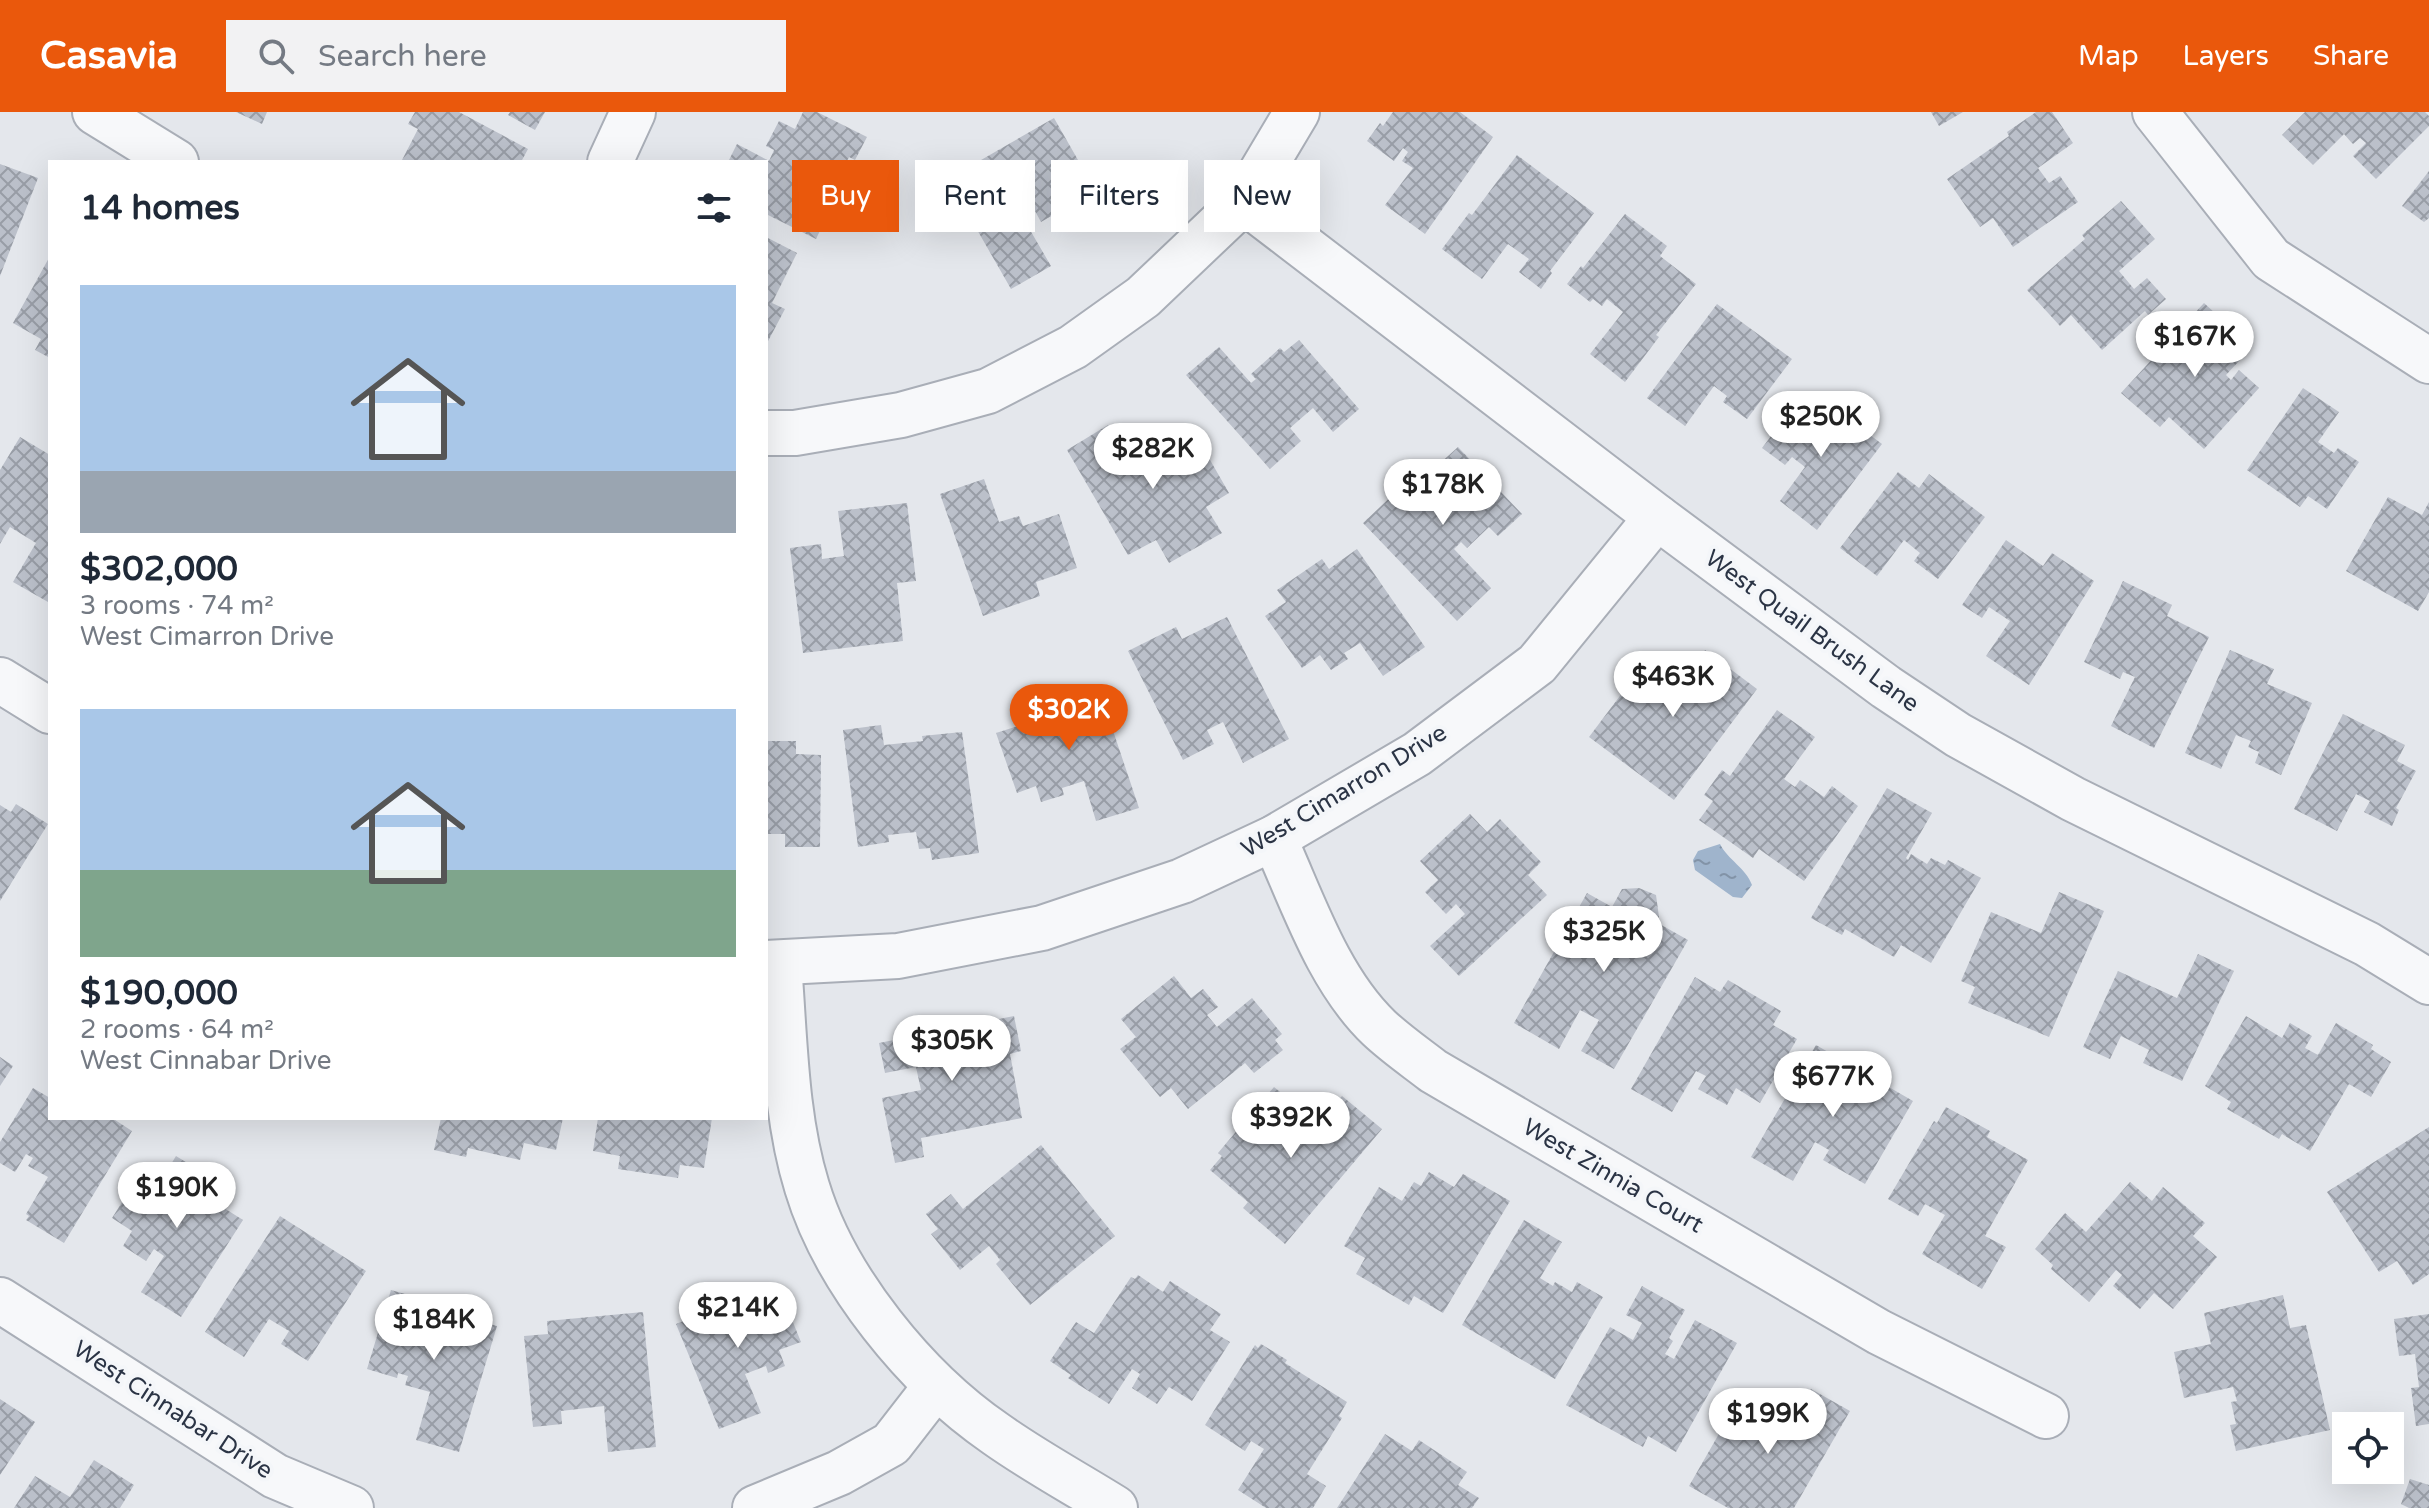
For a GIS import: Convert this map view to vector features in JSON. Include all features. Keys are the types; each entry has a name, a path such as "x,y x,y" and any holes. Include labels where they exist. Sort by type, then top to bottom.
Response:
{"street":[{"path":"95,112 173,160"},
{"path":"611,160 633,112"},
{"path":"1268,160 1297,112"},
{"path":"2155,112 2271,259 2429,361"},
{"path":"768,433 795,433 901,415 988,391 1073,347 1131,305 1210,232"},
{"name":"West Quail Brush Lane","path":"1285,232 1657,517 1886,687 1958,735 2073,799 2367,944 2429,982"},
{"name":"West Cimarron Drive","path":"772,964 898,956 1042,928 1182,881 1274,838 1417,754 1537,664 1657,517"},
{"path":"0,680 48,710"},
{"name":"West Zinnia Court","path":"1274,838 1317,934 1343,982 1378,1027 1433,1071 1879,1332 2046,1416"},
{"path":"772,964 793,1126 807,1188 832,1250 879,1319 936,1386 995,1434 1115,1508"},
{"name":"West Cinnabar Drive","path":"0,1300 275,1476 351,1508"},
{"path":"755,1508 839,1473 891,1444 936,1386"}],"water":[{"path":"1720,844 1752,885 1742,898 1733,897 1695,870 1693,860 1698,851"}],"building":[{"path":"236,112 267,112 262,124"},
{"path":"415,112 459,112 528,149 522,160 402,160 418,129 408,124"},
{"path":"510,112 545,112 535,130 508,115"},
{"path":"803,112 817,112 867,137 855,160 849,157 848,160 792,160 792,227 768,215 768,160 774,150 766,146 779,121 795,129"},
{"path":"1393,112 1460,112 1493,137 1425,234 1385,205 1413,168 1402,161 1408,152 1403,148 1394,161 1367,141"},
{"path":"1931,112 1963,112 1939,126"},
{"path":"2036,112 2052,112 2073,143 2038,168 2049,183 2060,176 2078,202 2013,247 1993,218 1980,227 1947,179 2009,136 2007,132"},
{"path":"2305,112 2425,112 2429,116 2429,126 2376,179 2353,156 2366,143 2360,138 2353,144 2344,134 2313,165 2282,135"},
{"path":"1054,118 1078,160 1051,160 1051,216 1041,222 1035,211 1035,160 981,160"},
{"path":"737,144 767,160 729,160"},
{"path":"1517,155 1594,213 1550,271 1552,273 1541,289 1519,272 1529,259 1508,244 1482,279 1442,249"},
{"path":"0,164 38,178 0,276"},
{"path":"2429,171 2429,218 2424,222 2402,206"},
{"path":"2121,201 2155,239 2119,271 2134,289 2147,278 2166,299 2148,315 2145,311 2102,350 2071,315 2060,326 2027,290 2085,239 2082,235"},
{"path":"1625,214 1667,246 1660,256 1696,284 1656,335 1659,337 1625,382 1590,354 1623,312 1607,299 1602,306 1593,299 1590,302 1567,284"},
{"path":"802,232 819,232 816,239"},
{"path":"978,232 1031,232 1051,266 1011,289"},
{"path":"768,238 797,253 772,303 785,309 768,341"},
{"path":"48,260 48,357 35,350 41,339 13,323"},
{"path":"2204,303 2252,347 2226,375 2231,380 2239,370 2259,388 2204,449 2169,417 2160,427 2121,393"},
{"path":"1717,304 1792,359 1747,419 1723,402 1727,396 1714,386 1685,426 1647,398"},
{"path":"1299,340 1359,409 1333,432 1313,408 1290,428 1301,441 1270,469 1186,375 1219,347 1251,383 1256,379 1251,374 1280,348 1284,352"},
{"path":"2303,388 2339,412 2318,442 2334,453 2338,448 2359,462 2327,509 2308,496 2300,507 2247,470"},
{"path":"1826,402 1882,444 1817,530 1780,501 1805,467 1792,457 1785,465 1762,448 1796,403 1814,417"},
{"path":"1108,425 1129,463 1141,456 1136,446 1162,431 1170,446 1194,432 1229,493 1206,507 1222,533 1169,563 1156,540 1128,555 1067,450"},
{"path":"20,437 48,454 48,602 13,582 36,543 10,527 0,544 0,470"},
{"path":"1458,447 1522,514 1498,536 1489,527 1467,548 1461,542 1454,549 1491,588 1457,621 1363,523 1431,459 1437,466"},
{"path":"1898,472 1919,488 1929,474 1985,517 1938,579 1914,561 1920,553 1904,540 1877,576 1840,548"},
{"path":"984,479 999,522 1019,516 1023,526 1059,514 1077,568 1036,582 1040,596 983,616 940,494"},
{"path":"2388,497 2422,515 2429,502 2429,592 2418,611 2346,571"},
{"path":"907,503 916,581 897,583 903,641 803,653 790,548 821,544 822,559 844,556 838,511"},
{"path":"2006,540 2043,566 2052,553 2094,581 2029,685 1986,656 2010,621 1989,607 1982,618 1962,605"},
{"path":"1357,549 1425,647 1383,676 1360,643 1344,653 1348,659 1331,670 1320,655 1302,668 1265,616 1286,602 1277,590 1322,559 1329,569"},
{"path":"2123,581 2172,605 2167,616 2209,637 2154,748 2111,726 2135,677 2123,672 2120,679 2084,662"},
{"path":"1227,617 1289,739 1243,763 1223,722 1207,730 1214,744 1183,760 1128,651 1176,627 1182,639"},
{"path":"1705,650 1757,689 1674,800 1589,737 1653,652 1686,676"},
{"path":"2230,650 2274,669 2267,684 2312,703 2281,775 2255,763 2259,752 2248,747 2251,741 2236,735 2221,769 2185,753"},
{"path":"1070,690 1074,700 1100,692 1139,808 1096,821 1084,781 1062,788 1064,795 1041,802 1036,786 1017,793 996,733 1018,726 1012,709"},
{"path":"1777,710 1815,737 1784,779 1795,787 1800,780 1824,797 1832,786 1858,806 1804,881 1759,849 1753,858 1699,820 1713,801 1704,795 1722,770 1730,776"},
{"path":"2343,714 2405,745 2397,761 2416,771 2396,808 2399,810 2392,826 2364,812 2370,801 2356,794 2337,831 2294,809"},
{"path":"881,725 884,745 923,741 922,736 962,732 979,853 932,860 930,848 919,849 916,832 888,835 889,842 858,847 843,730"},
{"path":"768,741 796,741 796,754 821,755 820,847 785,847 785,834 768,834"},
{"path":"1887,788 1932,813 1906,858 1908,860 1911,854 1927,864 1931,858 1945,865 1948,860 1981,878 1931,963 1901,945 1894,957 1845,929 1842,935 1811,918"},
{"path":"16,804 48,824 0,901 0,805 11,812"},
{"path":"1470,814 1487,832 1500,819 1541,862 1528,875 1547,895 1459,976 1430,946 1465,914 1456,904 1446,914 1425,892 1438,880 1420,861"},
{"path":"1639,888 1656,895 1659,917 1656,922 1688,940 1614,1069 1581,1051 1599,1020 1580,1010 1559,1049 1514,1023 1587,893 1612,907 1622,889"},
{"path":"2059,892 2104,911 2049,1037 1968,1003 1975,987 1961,981 1991,912 2041,933"},
{"path":"2198,954 2234,971 2182,1081 2143,1063 2149,1050 2121,1036 2110,1059 2083,1047 2118,971 2177,998"},
{"path":"1174,976 1191,998 1203,989 1218,1007 1207,1015 1217,1027 1252,998 1282,1034 1275,1040 1283,1050 1254,1073 1245,1063 1188,1109 1171,1088 1160,1097 1120,1049 1136,1037 1121,1019"},
{"path":"1695,977 1720,992 1728,980 1781,1011 1773,1025 1797,1039 1760,1103 1736,1088 1727,1105 1698,1089 1706,1076 1696,1071 1672,1112 1631,1089"},
{"path":"1014,1016 1021,1051 1010,1054 1022,1118 921,1138 924,1157 895,1163 882,1098 921,1090 916,1067 885,1073 879,1043"},
{"path":"2246,1016 2282,1038 2290,1023 2312,1036 2305,1048 2318,1055 2336,1023 2373,1045 2371,1049 2391,1062 2371,1097 2349,1084 2310,1151 2282,1134 2279,1139 2227,1109 2231,1102 2205,1086"},
{"path":"1816,1045 1913,1101 1865,1184 1823,1160 1829,1150 1815,1142 1793,1181 1751,1157"},
{"path":"0,1057 13,1066 0,1086"},
{"path":"1274,1087 1301,1109 1293,1119 1310,1133 1342,1096 1382,1129 1285,1244 1243,1208 1248,1202 1210,1170 1222,1156 1218,1153"},
{"path":"33,1088 48,1097 48,1120 115,1120 132,1131 64,1243 26,1220 29,1216 26,1214 48,1177 28,1166 33,1158 26,1154 15,1172 0,1163 0,1142"},
{"path":"1946,1107 1990,1131 1987,1137 2028,1160 1985,1236 2006,1247 1982,1289 1922,1254 1945,1215 1925,1204 1918,1216 1888,1199 1934,1121 1937,1123"},
{"path":"441,1120 563,1120 556,1150 524,1143 520,1160 468,1148 466,1157 434,1150"},
{"path":"598,1120 712,1120 704,1168 680,1165 678,1178 618,1169 620,1156 593,1151"},
{"path":"2429,1127 2429,1274 2413,1285 2397,1261 2379,1272 2327,1192"},
{"path":"1041,1145 1115,1236 1030,1305 996,1264 1000,1260 989,1246 960,1270 931,1234 938,1229 926,1214 951,1194 963,1209"},
{"path":"176,1156 226,1187 216,1203 243,1220 181,1317 141,1292 164,1256 154,1249 146,1261 123,1246 132,1231 112,1218 147,1163 165,1174"},
{"path":"1429,1172 1454,1187 1463,1174 1510,1201 1443,1313 1414,1296 1409,1305 1356,1274 1365,1258 1344,1246 1379,1187 1402,1201 1414,1182 1421,1186"},
{"path":"2130,1182 2152,1201 2163,1187 2205,1223 2193,1236 2217,1257 2173,1309 2154,1293 2140,1309 2113,1286 2122,1275 2116,1270 2089,1302 2051,1269 2053,1265 2035,1249 2065,1213 2086,1232"},
{"path":"280,1216 366,1271 308,1361 281,1344 289,1331 269,1319 244,1357 205,1332"},
{"path":"1524,1220 1562,1242 1540,1278 1572,1292 1577,1282 1603,1297 1555,1379 1462,1325"},
{"path":"1138,1275 1163,1292 1170,1281 1221,1314 1210,1330 1230,1342 1192,1401 1169,1387 1157,1404 1132,1388 1140,1374 1132,1369 1109,1404 1068,1378 1071,1375 1050,1361 1076,1322 1094,1333 1131,1277 1135,1279"},
{"path":"777,1283 801,1342 779,1350 785,1366 768,1373 766,1366 745,1374 761,1413 719,1429 676,1324"},
{"path":"1642,1286 1685,1310 1669,1338 1673,1341 1665,1354 1674,1359 1695,1320 1737,1343 1676,1452 1648,1436 1643,1447 1566,1405 1610,1327 1633,1340 1642,1323 1626,1315"},
{"path":"391,1290 447,1306 445,1311 497,1326 459,1452 416,1440 430,1392 405,1385 408,1376 398,1373 397,1378 367,1369"},
{"path":"2283,1295 2290,1328 2306,1325 2330,1430 2236,1451 2230,1425 2236,1424 2231,1402 2237,1401 2233,1387 2184,1398 2174,1352 2211,1344 2204,1313"},
{"path":"643,1312 656,1447 608,1452 604,1406 561,1411 562,1424 533,1427 524,1336 548,1334 547,1321"},
{"path":"2429,1314 2429,1424 2416,1426 2411,1388 2419,1387 2415,1354 2399,1356 2394,1319"},
{"path":"1261,1344 1347,1402 1339,1416 1342,1418 1307,1474 1326,1486 1313,1508 1266,1508 1238,1490 1264,1449 1251,1441 1245,1451 1205,1425 1255,1345 1258,1348"},
{"path":"1811,1389 1850,1411 1794,1508 1728,1508 1689,1486 1739,1399 1766,1415 1763,1421 1785,1434"},
{"path":"0,1399 35,1422 0,1475"},
{"path":"1385,1434 1412,1451 1419,1440 1467,1472 1458,1485 1479,1498 1472,1508 1337,1508"},
{"path":"94,1460 134,1485 120,1508 14,1508 35,1476 70,1497"},
{"path":"2410,1479 2429,1485 2429,1508 2409,1508 2401,1504"}]}
